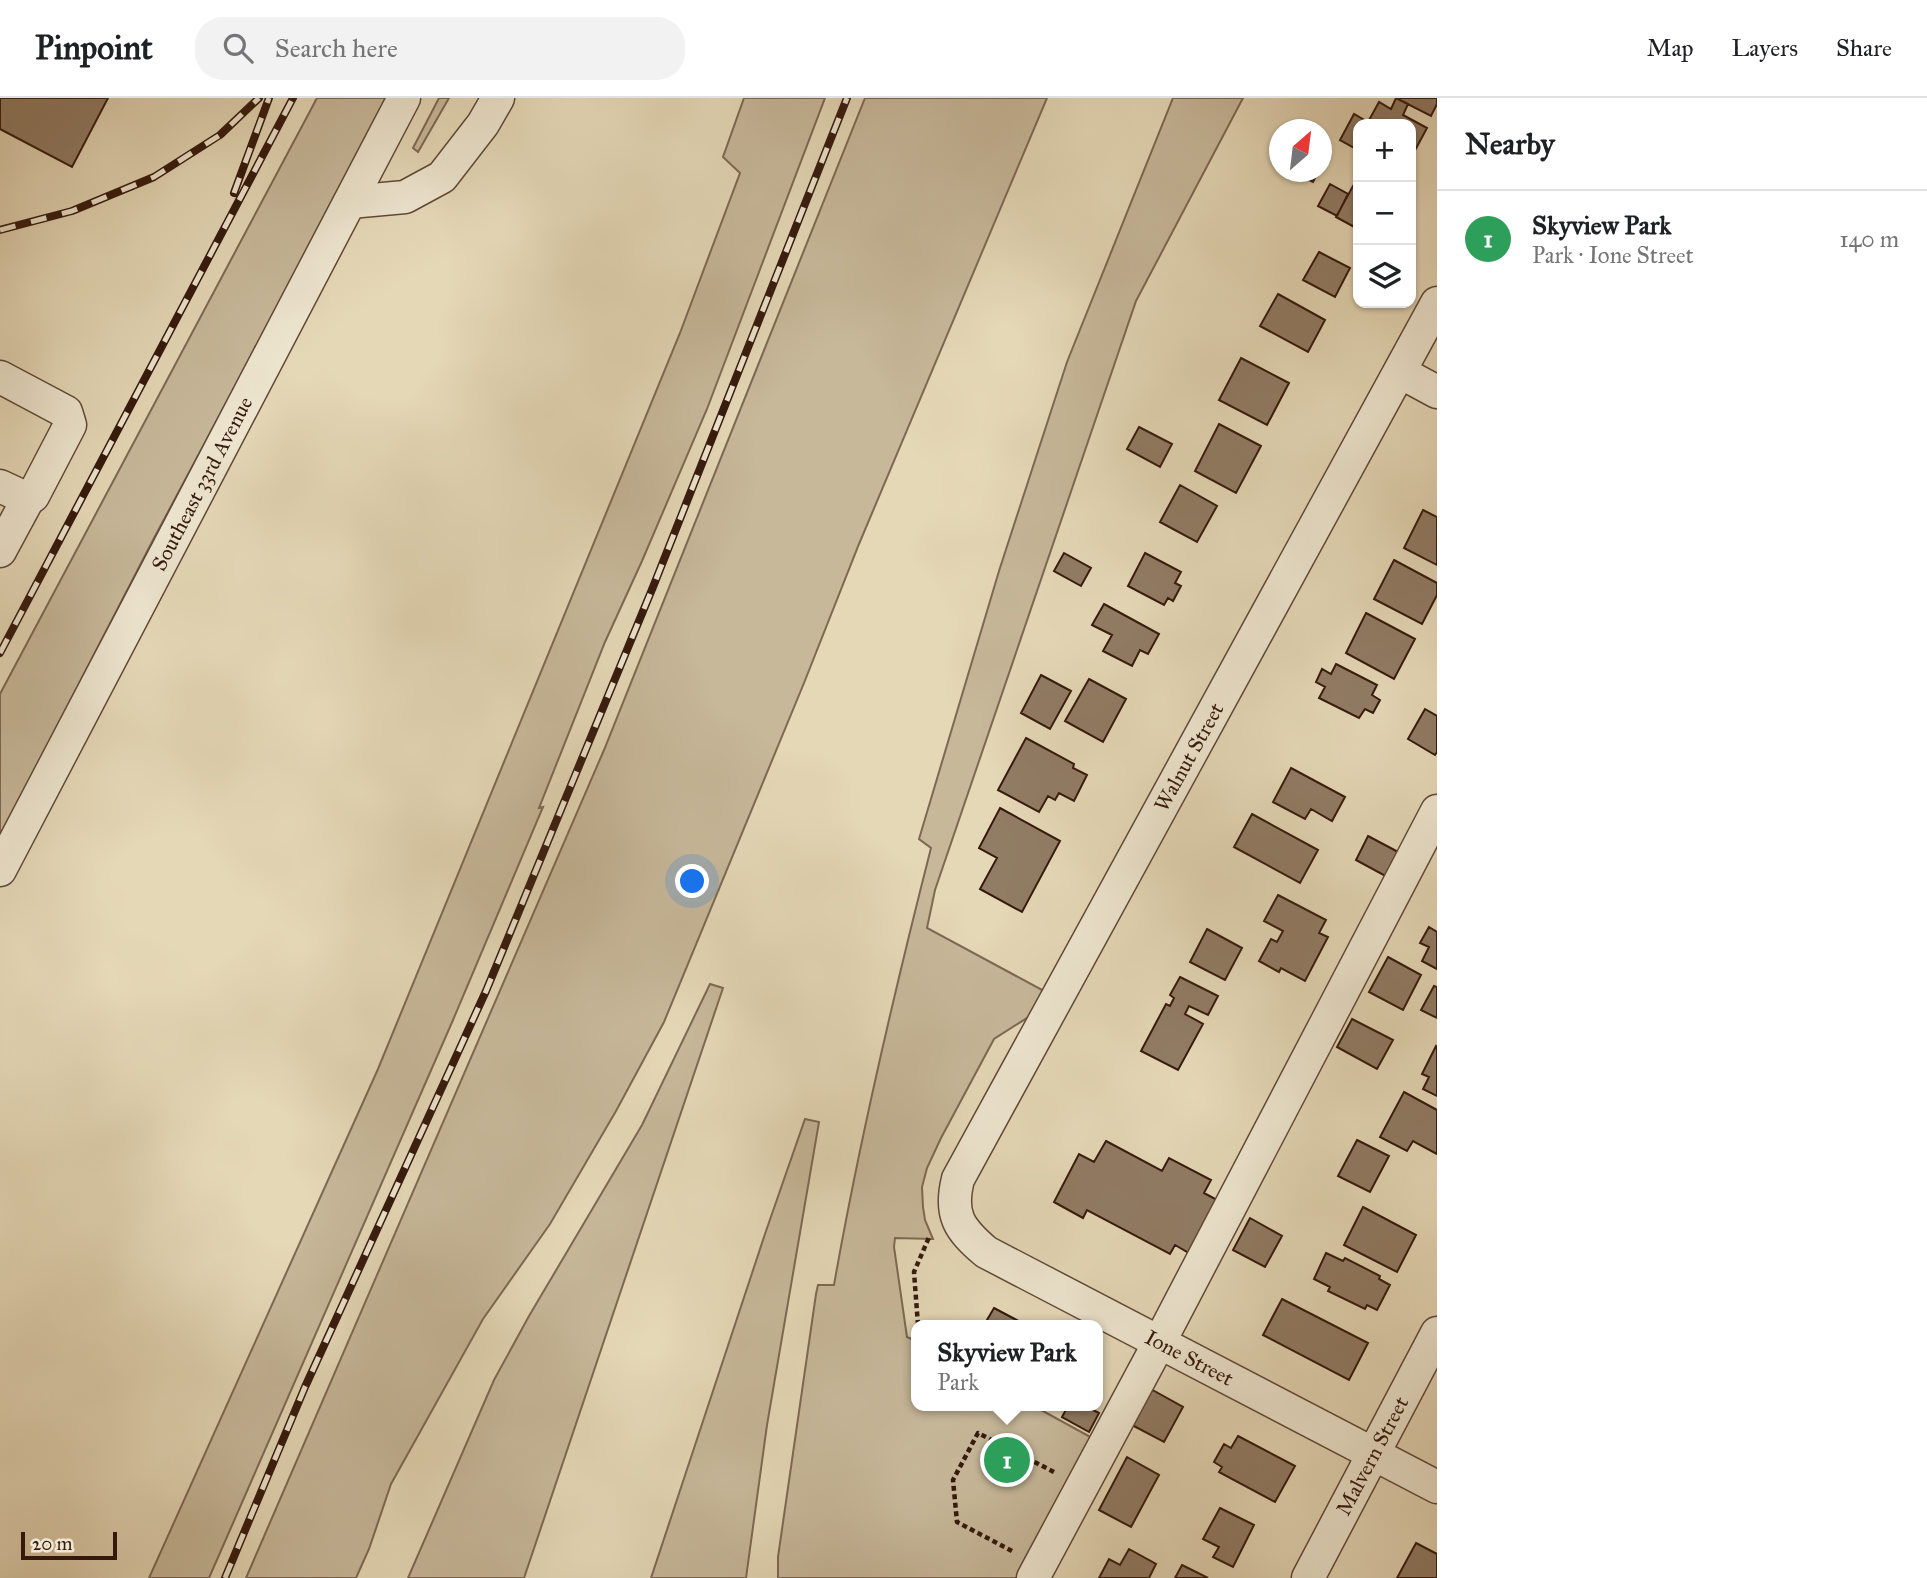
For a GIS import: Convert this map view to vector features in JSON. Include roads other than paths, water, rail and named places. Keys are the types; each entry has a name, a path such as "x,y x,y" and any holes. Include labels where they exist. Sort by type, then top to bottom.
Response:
{"street":[{"name":"Southeast 33rd Avenue","path":"0,870 404,98"},
{"path":"350,202 405,197 442,177 483,124 498,98"},
{"name":"Walnut Street","path":"956,1215 954,1196 958,1179 1437,303"},
{"path":"1400,372 1437,392"},
{"path":"0,377 66,412 70,425 33,496 28,499 0,551"},
{"path":"0,486 28,499"},
{"path":"1038,1570 1437,811"},
{"name":"Ione Street","path":"956,1215 967,1235 986,1252 1437,1487"},
{"name":"Malvern Street","path":"1308,1578 1437,1333"}],"railway":[{"path":"0,230 72,211 154,177 220,135 259,98"},
{"path":"234,193 269,98"},
{"path":"0,653 293,98"},
{"path":"225,1578 305,1387 486,991 653,587 847,98"}],"place":[{"name":"Skyview Park","path":"1007,1460"}]}
